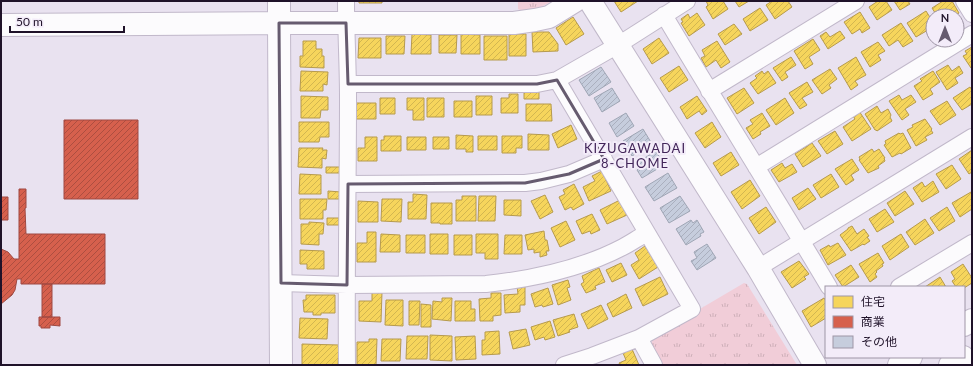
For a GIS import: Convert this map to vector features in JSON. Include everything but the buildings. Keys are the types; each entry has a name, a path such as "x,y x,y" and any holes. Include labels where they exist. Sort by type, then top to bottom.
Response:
{"street":[{"path":"279,1 281,365"},
{"path":"346,1 348,84 346,285 347,365"},
{"path":"1,25 514,23 536,20 549,16 575,1"},
{"path":"590,1 758,268 815,365"},
{"path":"348,84 536,84 556,80 618,45 687,1"},
{"path":"709,91 856,1"},
{"path":"964,1 972,14"},
{"path":"664,15 828,286"},
{"path":"756,167 972,34"},
{"path":"556,80 692,309 639,338 564,365"},
{"path":"758,268 972,137"},
{"path":"348,184 525,183 556,178 604,159"},
{"path":"281,283 346,285 486,284 509,282 532,278 566,269 601,257 624,247 647,232"},
{"path":"900,286 972,243"},
{"path":"639,338 654,365"},
{"path":"898,365 909,358"},
{"path":"950,365 961,358"}],"highlighted area":[{"path":"279,23 346,23 348,84 537,84 557,80 604,159 569,174 525,183 348,184 347,285 281,283"}],"green space":[{"path":"518,1 553,1 536,8 522,10 518,9"},
{"path":"744,283 747,284 797,365 662,365 651,345 654,336"}],"district":[{"name":"KIZUGAWADAI 8-CHOME","path":"635,156"}]}
